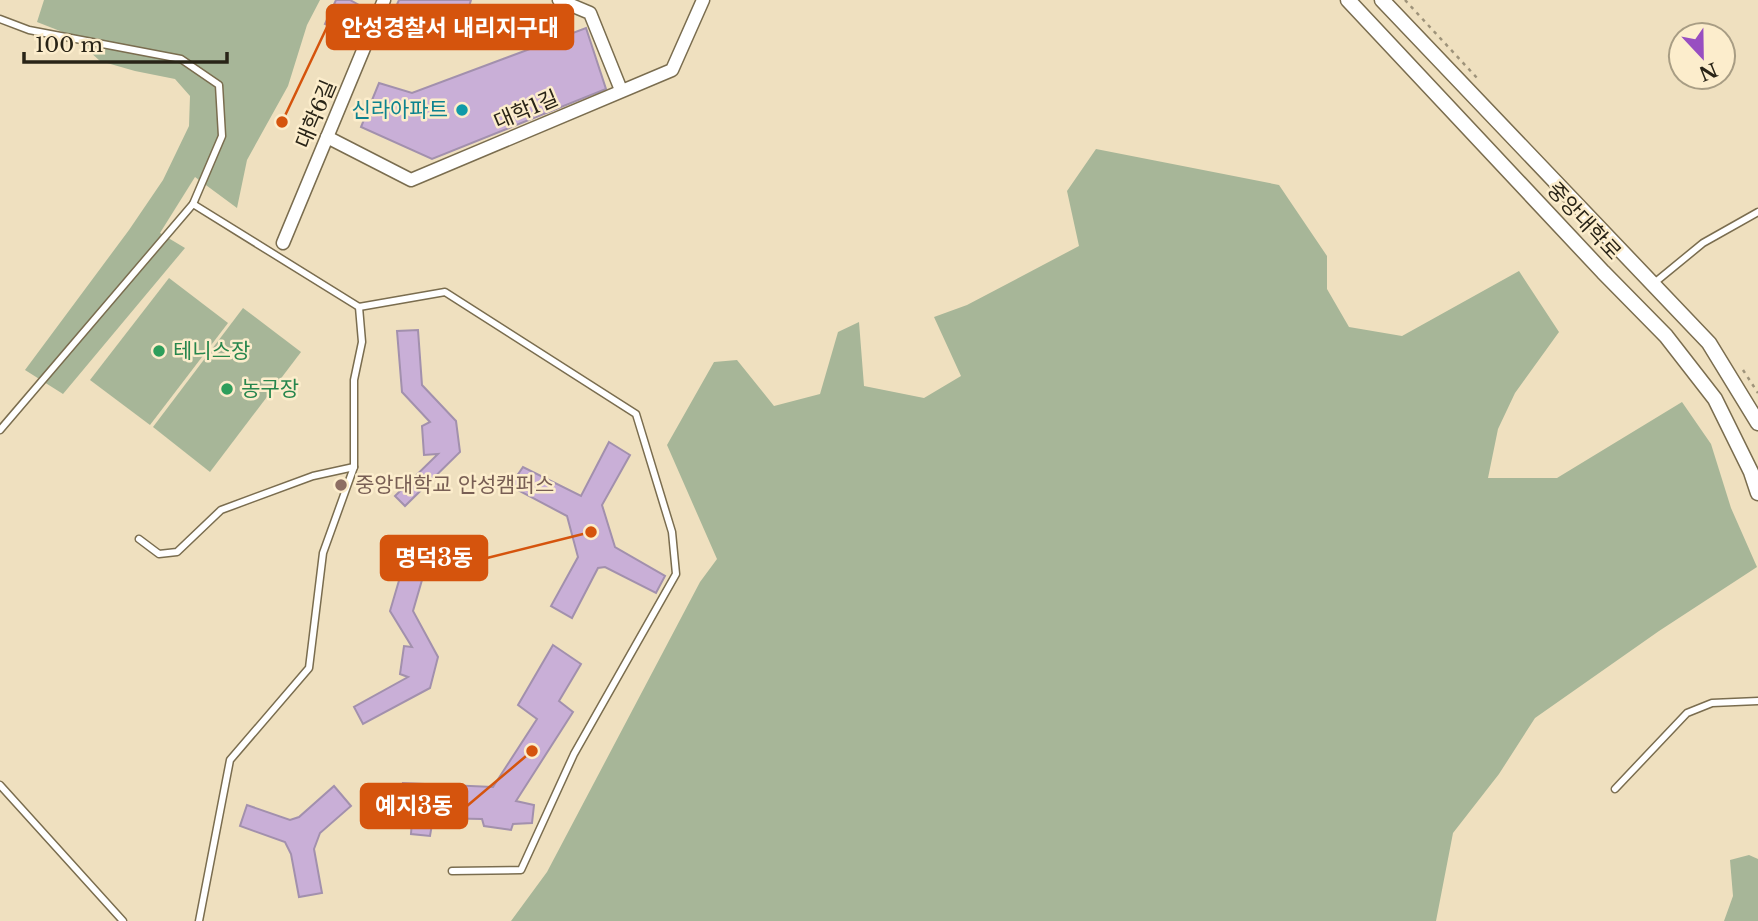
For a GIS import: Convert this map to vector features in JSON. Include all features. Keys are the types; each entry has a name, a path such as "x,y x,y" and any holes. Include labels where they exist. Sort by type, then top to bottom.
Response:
{"street":[{"name":"대학6길","path":"284,243 384,0"},
{"path":"559,0 590,13"},
{"path":"595,0 590,13 621,90"},
{"name":"대학1길","path":"327,137 411,180 672,70 703,0"},
{"name":"중앙대학로","path":"1348,0 1666,336 1715,399 1751,472 1758,493"},
{"name":"중앙대학로","path":"1382,0 1709,343 1758,423"}],"lane":[{"path":"0,19 29,30 181,59 219,85 222,136 193,204 0,430"},
{"path":"193,204 359,307 444,292 636,414 672,532 676,573 574,754 521,870 452,870"},
{"path":"1652,284 1703,243 1758,212"},
{"path":"199,921 230,760 309,668 323,553 354,467 354,380 362,342 359,307"},
{"path":"139,539 159,554 177,552 221,510 313,476 354,467"},
{"path":"1615,789 1687,713 1712,703 1758,701"},
{"path":"0,785 122,921"}],"green space":[{"path":"44,0 320,0 307,25 288,86 247,160 237,208 195,177 160,233 185,248 63,394 25,370 163,180 189,126 190,96 175,79 100,61 89,51 83,40 37,22"},
{"path":"1096,149 1279,185 1327,256 1327,289 1349,327 1402,336 1519,271 1559,332 1515,393 1498,429 1488,478 1557,478 1682,402 1711,444 1731,508 1757,567 1659,631 1535,718 1499,774 1453,833 1436,921 511,921 547,872 700,582 717,559 667,445 714,362 737,360 774,406 820,394 838,332 859,322 864,386 924,398 961,376 934,317 967,305 1079,246 1067,191"},
{"name":"테니스장","path":"169,278 228,323 150,425 90,380"},
{"name":"농구장","path":"243,308 301,352 210,472 153,427"},
{"path":"1749,855 1758,859 1758,921 1724,921 1733,896 1730,860"}],"building":[{"path":"336,0 350,0 366,9 354,36 325,24"},
{"path":"399,0 471,0 467,13 445,6 435,27 394,11"},
{"name":"신라아파트","path":"586,28 606,89 432,159 361,127 379,83 412,93"},
{"path":"418,330 422,385 456,421 460,452 405,506 395,496 438,454 424,455 422,426 430,422 402,392 397,331"},
{"path":"609,442 630,455 602,505 615,547 665,576 656,593 605,567 598,568 572,618 551,606 578,557 567,516 510,486 523,467 581,496"},
{"path":"408,550 429,556 413,611 438,657 430,688 363,724 354,707 408,677 400,674 404,646 412,647 390,611"},
{"path":"553,645 581,664 559,701 573,712 516,801 534,805 532,823 513,824 511,830 484,826 482,819 433,818 430,836 411,834 413,805 404,800 403,783 493,787 537,719 518,705"},
{"path":"334,786 351,806 320,833 314,849 322,893 299,897 291,854 285,842 240,826 247,805 290,820 299,817"}],"place":[{"name":"신라아파트","path":"462,110"},
{"name":"안성경찰서 내리지구대","path":"282,122"},
{"name":"테니스장","path":"159,351"},
{"name":"농구장","path":"227,389"},
{"name":"중앙대학교 안성캠퍼스","path":"341,485"},
{"name":"명덕3동","path":"591,532"},
{"name":"예지3동","path":"532,751"}]}
